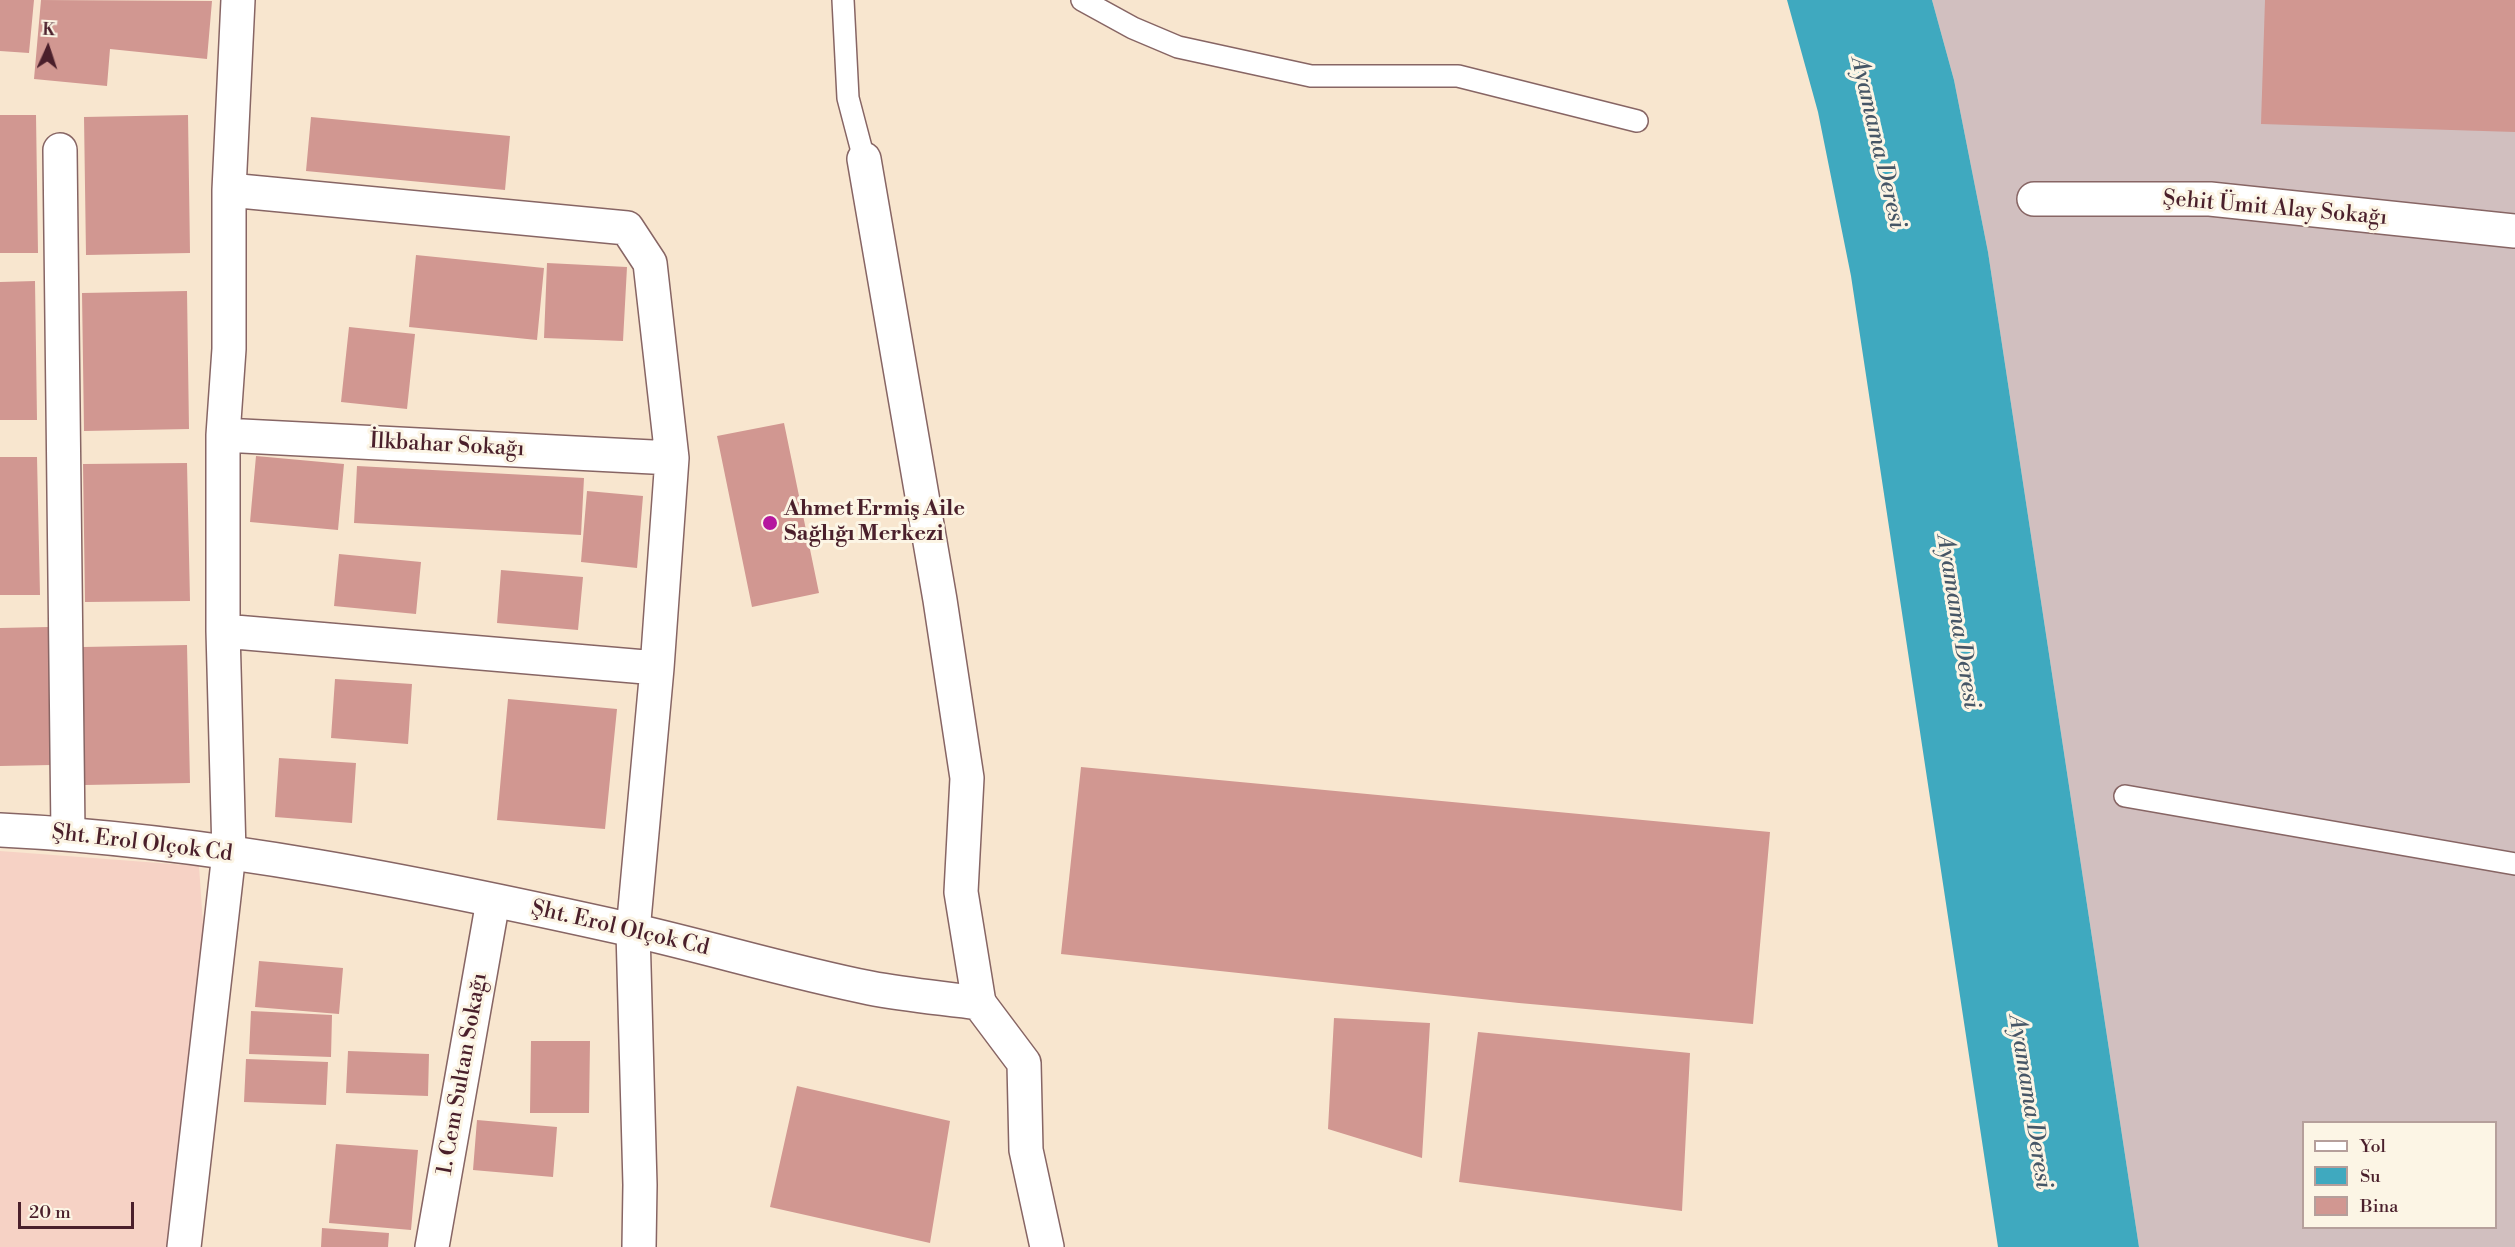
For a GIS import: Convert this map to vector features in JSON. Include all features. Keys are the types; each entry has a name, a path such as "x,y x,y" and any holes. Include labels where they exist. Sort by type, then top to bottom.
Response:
{"street":[{"path":"184,1247 229,853 223,631 223,435 229,349 229,190 238,0"},
{"path":"60,150 68,833"},
{"path":"864,159 938,588 967,778 961,892 979,1003 1024,1063 1026,1150 1047,1247"},
{"path":"229,190 627,228 650,263 672,458 657,668 633,931 639,1247"},
{"name":"Şehit Ümit Alay Sokağı","path":"2034,199 2210,199 2515,231"},
{"name":"İlkbahar Sokağı","path":"223,435 672,458"},
{"path":"223,631 657,668"},
{"name":"Şht. Erol Olçok Cd","path":"0,830 68,833 229,853 493,901 633,931 871,988 979,1003"},
{"name":"1. Cem Sultan Sokağı","path":"432,1247 493,901"}],"lane":[{"path":"843,0 848,98 864,159"},
{"path":"1082,0 1132,28 1189,50 1311,76 1458,76 1637,121"},
{"path":"2125,796 2515,864"}],"shaded area":[{"path":"1932,0 2515,0 2515,1247 2139,1247 1988,252 1954,80"},
{"path":"0,851 199,866 204,938 170,1247 0,1247"}],"water":[{"name":"Ayamama Deresi","path":"1787,0 1932,0 1954,80 1988,252 2139,1247 1998,1247 1851,276 1818,112"}],"building":[{"path":"0,0 34,0 29,53 0,51"},
{"path":"41,0 212,1 207,59 110,49 107,86 34,79"},
{"path":"2265,0 2515,0 2515,132 2261,124"},
{"path":"0,115 36,115 38,253 0,253"},
{"path":"188,115 190,253 86,255 84,117"},
{"path":"311,117 510,136 505,190 306,171"},
{"path":"416,255 544,268 537,340 409,327"},
{"path":"547,263 627,267 623,341 544,338"},
{"path":"35,281 37,420 0,420 0,282"},
{"path":"187,291 189,429 84,431 82,293"},
{"path":"349,327 415,334 407,409 341,402"},
{"path":"784,423 819,593 752,607 717,436"},
{"path":"256,456 344,464 338,530 250,522"},
{"path":"0,457 37,457 40,595 0,595"},
{"path":"187,463 190,601 85,602 83,464"},
{"path":"357,466 584,478 581,535 354,523"},
{"path":"587,491 643,496 637,568 581,562"},
{"path":"339,554 421,562 416,614 334,606"},
{"path":"501,570 583,577 578,630 497,623"},
{"path":"49,627 51,765 0,766 0,628"},
{"path":"187,645 190,783 85,785 83,647"},
{"path":"335,679 412,684 408,744 331,738"},
{"path":"508,699 617,709 605,829 497,820"},
{"path":"279,758 356,763 352,823 275,817"},
{"path":"1081,767 1770,832 1753,1024 1519,1003 1061,954"},
{"path":"259,961 343,968 339,1014 255,1007"},
{"path":"251,1011 332,1015 331,1057 249,1054"},
{"path":"1334,1018 1430,1023 1422,1158 1328,1129"},
{"path":"1478,1032 1690,1053 1682,1211 1459,1182"},
{"path":"531,1041 590,1041 589,1113 530,1113"},
{"path":"348,1051 429,1054 428,1096 346,1093"},
{"path":"246,1059 328,1062 326,1105 244,1102"},
{"path":"797,1086 950,1121 930,1243 770,1207"},
{"path":"477,1120 557,1127 553,1177 473,1170"},
{"path":"336,1144 418,1150 411,1230 329,1223"},
{"path":"322,1228 389,1233 388,1247 321,1247"}],"place":[{"name":"Ahmet Ermiş Aile Sağlığı Merkezi","path":"770,523"}]}
